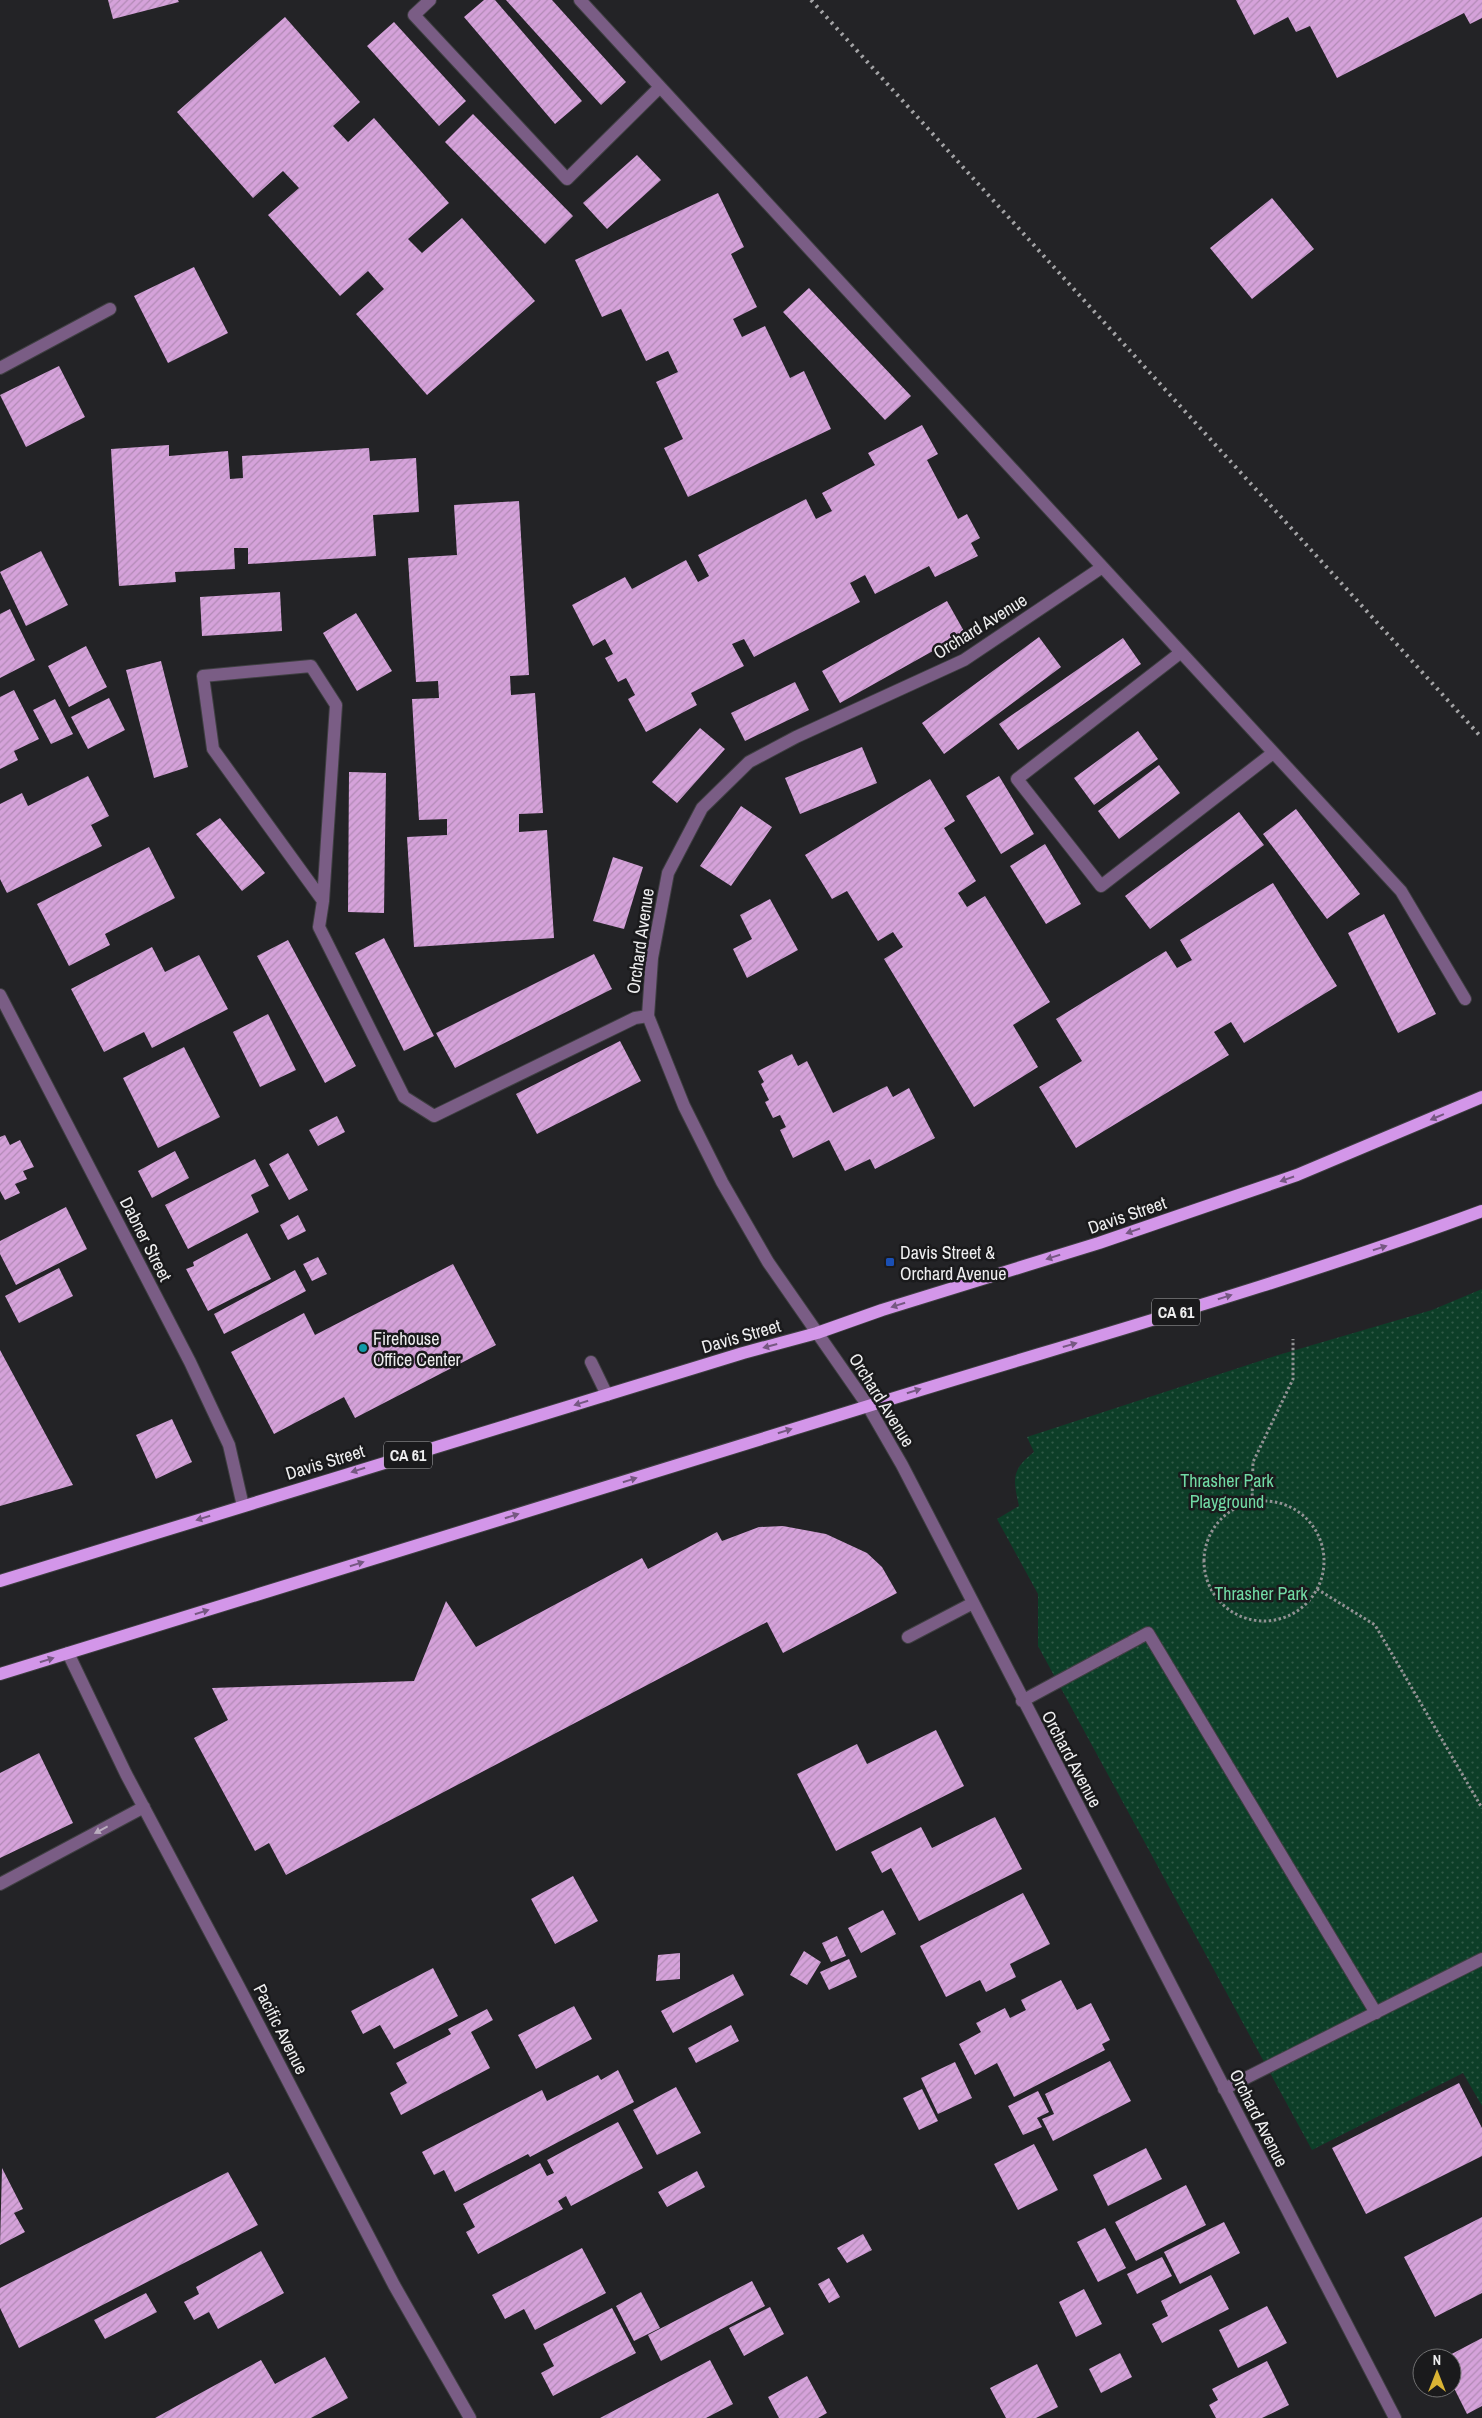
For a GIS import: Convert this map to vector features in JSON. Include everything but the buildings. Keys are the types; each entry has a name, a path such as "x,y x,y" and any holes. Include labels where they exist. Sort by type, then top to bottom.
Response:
{"main road":[{"name":"Davis Street","path":"0,1581 607,1395 817,1333 882,1310 1100,1243 1297,1175 1482,1097"},
{"name":"CA 61","path":"0,1674 868,1406 1109,1334 1382,1248 1482,1211"}],"street":[{"path":"430,0 414,15 567,179 660,87"},
{"path":"580,0 1101,568 1401,891 1465,999"},
{"path":"0,368 110,309"},
{"name":"Orchard Avenue","path":"1101,568 964,660 796,737 749,762 702,808 668,873 652,958 648,1016 684,1106 722,1182 768,1262 868,1406 902,1465 1022,1701 1395,2418"},
{"path":"1180,653 1017,779 1101,886 1273,753"},
{"path":"323,901 213,749 203,676 311,666 336,705 323,901 319,927 404,1097 434,1116 635,1018 648,1016"},
{"name":"Dabner Street","path":"0,995 190,1362 229,1445 243,1506"},
{"path":"592,1362 607,1395"},
{"path":"908,1637 973,1603"},
{"path":"1022,1701 1148,1633 1376,2013"},
{"name":"Pacific Avenue","path":"68,1653 144,1808 394,2285 470,2418"},
{"path":"0,1884 144,1808"},
{"path":"1224,2089 1482,1959"}],"path":[{"path":"1252,1501 1253,1462 1293,1379 1293,1339"},
{"path":"1252,1501 1272,1501 1290,1506 1307,1517 1318,1533 1324,1552 1324,1571 1318,1589 1305,1605 1288,1616 1269,1621 1249,1619 1230,1610 1216,1596 1207,1579 1204,1559 1208,1540 1218,1522 1233,1509 1252,1501"},
{"path":"1318,1589 1375,1625 1482,1808"}],"green space":[{"name":"Thrasher Park","path":"1482,1289 1482,2106 1463,2073 1312,2150 1038,1646 1038,1594 997,1519 1019,1506 1015,1482 1016,1476 1021,1464 1034,1452 1027,1437 1275,1356 1432,1310"}],"railway":[{"path":"811,0 1482,738"}],"place":[{"name":"Davis Street & Orchard Avenue","path":"890,1262"},
{"name":"Firehouse Office Center","path":"363,1348"}],"park label":[{"name":"Thrasher Park Playground","path":"1227,1490"}]}
